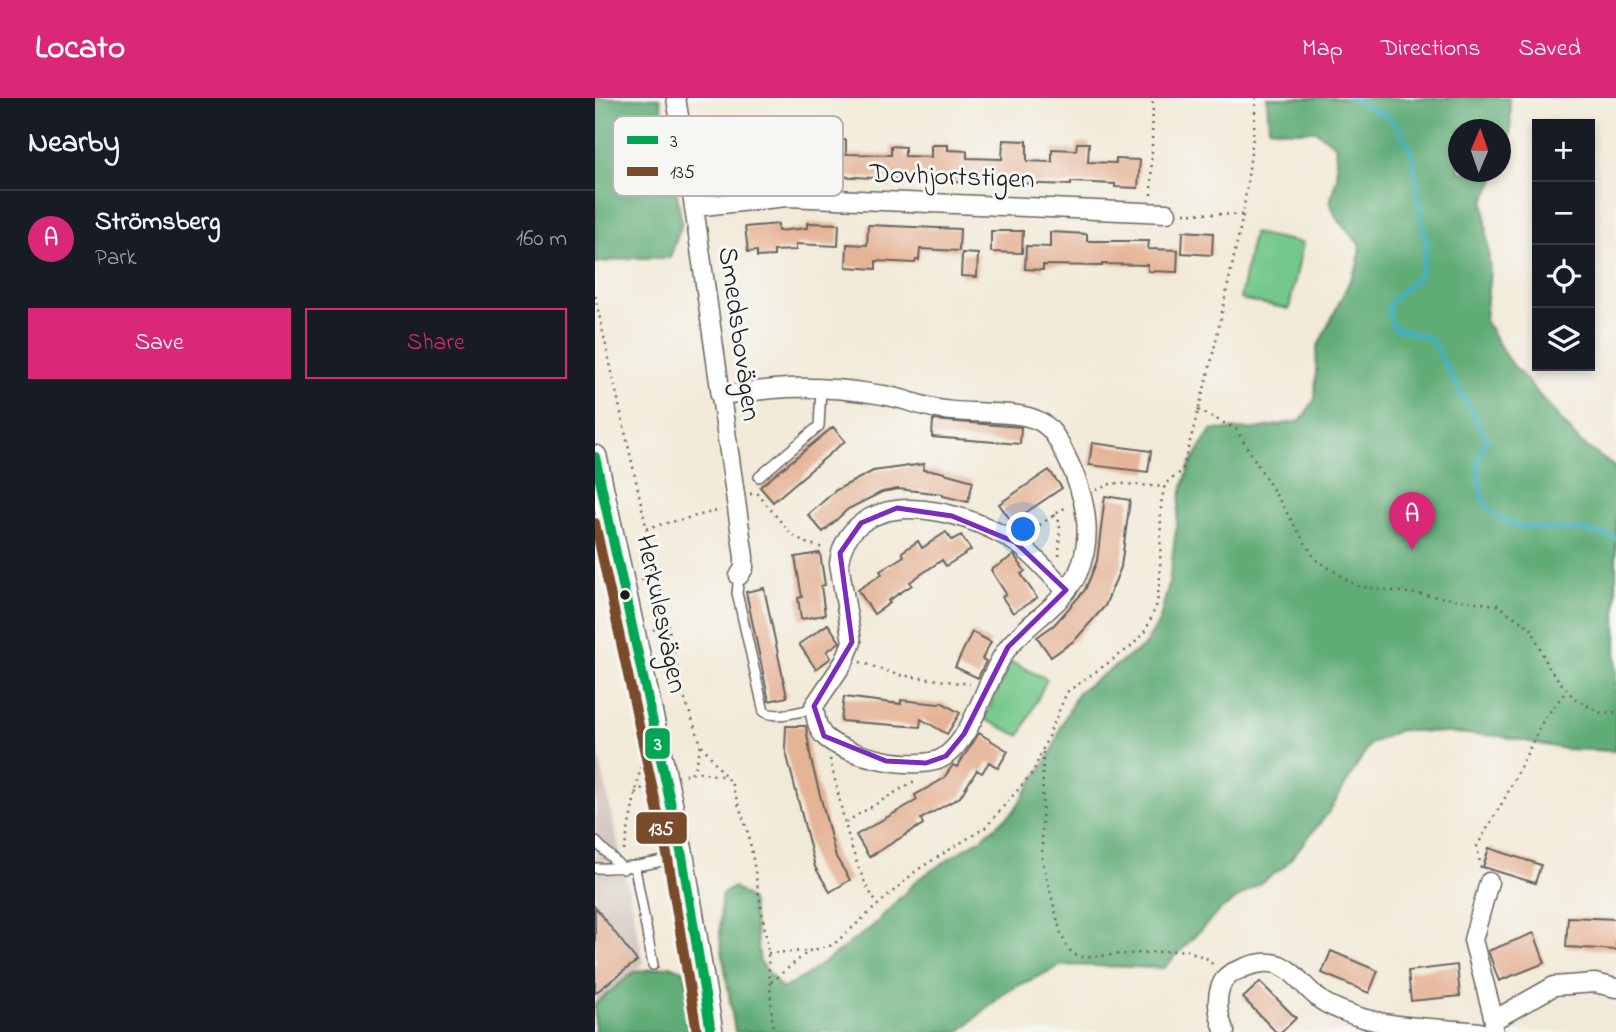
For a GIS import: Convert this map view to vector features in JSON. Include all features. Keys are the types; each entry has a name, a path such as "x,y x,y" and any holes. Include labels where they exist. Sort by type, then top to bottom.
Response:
{"street":[{"name":"Smedsbovägen","path":"676,98 679,116"},
{"name":"Smedsbovägen","path":"692,196 744,568 739,576"},
{"name":"Dovhjortstigen","path":"694,207 787,197 1159,212"},
{"path":"720,395 787,388 821,389 885,395 946,411 1036,419 1055,434 1075,474 1083,498 1087,535 1082,563 1062,586 1008,648 964,734 954,748 937,761 912,764 886,761 835,743 824,736 819,728 814,709 818,697 848,656 852,642 839,564 840,553 852,531 871,517 897,508 927,510 952,516 1020,545 1062,586"},
{"name":"Herkulesvägen","path":"595,457 682,856 711,1032"},
{"path":"1489,882 1473,940 1493,1026 1554,986 1595,983 1616,988"},
{"path":"1225,1032 1218,998 1220,986 1230,973 1263,962 1280,964 1322,1000 1357,1016 1398,1026 1479,1032"}],"lane":[{"path":"759,477 819,426 821,389"},
{"path":"739,576 737,593 764,712 779,715 814,709"},
{"path":"595,841 624,869"},
{"path":"595,867 635,868 682,856"},
{"path":"635,868 653,965"}],"path":[{"path":"1153,98 1159,212 1243,215"},
{"path":"595,296 684,697 701,744 732,785 749,836 768,953 773,1032"},
{"path":"1198,410 1237,429 1315,559 1357,586 1497,605 1531,628 1550,670 1574,698 1601,713 1616,712"},
{"path":"646,528 758,495 798,539 840,553"},
{"path":"1053,515 1060,522 1062,586"},
{"path":"641,584 648,569 655,565"},
{"path":"649,625 655,631 669,633"},
{"path":"848,656 898,675 989,685"},
{"path":"1489,882 1482,873 1477,846 1506,796 1544,719 1567,690"},
{"path":"824,736 855,860 869,893 878,905"},
{"path":"691,774 701,744"},
{"path":"1043,748 1042,859 1067,948 1075,955 1083,957 1186,950 1207,959 1226,978"},
{"path":"624,869 625,841 643,754"},
{"path":"846,822 919,778 926,763"},
{"path":"635,793 652,782"},
{"path":"768,953 809,951"}],"highlighted area":[{"path":"897,508 952,516 1015,542 1066,590 1008,647 964,734 946,756 926,763 886,761 824,736 814,706 852,642 840,553 861,523"}],"shaded area":[{"path":"595,737 644,963 595,1003"}],"green space":[{"path":"595,98 660,98 663,116 613,116 613,196 677,196 682,223 670,258 630,258 595,263"},
{"path":"1267,98 1509,98 1511,119 1448,119 1448,182 1494,182 1484,201 1490,271 1485,320 1506,357 1580,442 1616,468 1616,751 1565,749 1500,736 1400,730 1370,744 1329,812 1284,867 1219,911 1164,968 1062,965 1007,991 959,1032 735,1032 720,938 721,895 734,887 751,900 760,961 782,989 804,977 873,926 918,879 983,837 1013,812 1052,752 1078,692 1144,646 1159,622 1169,583 1180,498 1189,467 1211,430 1256,429 1300,421 1315,399 1317,348 1358,264 1360,245 1336,217 1330,202 1337,177 1335,145 1316,131 1269,128"},
{"path":"1253,233 1303,243 1289,309 1240,299"},
{"path":"1011,662 1047,679 1020,736 984,719"},
{"path":"671,966 684,970 694,1010 695,1032 595,1032 595,1004 634,972"}],"building":[{"path":"843,140 846,140 846,154 891,155 891,146 905,147 905,156 931,157 931,145 948,145 948,150 967,151 967,158 1002,159 1003,140 1027,141 1027,161 1052,162 1052,149 1076,150 1077,143 1089,143 1088,162 1140,160 1138,188 1071,182 1071,185 1014,185 843,176"},
{"path":"807,223 839,224 838,246 796,244 796,250 774,251 774,256 757,257 757,251 748,252 745,227 778,224 778,231 807,228"},
{"path":"868,225 960,229 959,251 920,249 919,260 915,263 876,261 876,269 846,267 847,244 867,245"},
{"path":"991,231 1023,231 1022,253 991,252"},
{"path":"1183,231 1213,233 1212,255 1182,253"},
{"path":"1050,232 1087,234 1087,241 1149,241 1148,249 1178,250 1177,272 1148,271 1148,265 1102,264 1043,265 1043,270 1025,269 1026,246 1050,247"},
{"path":"962,253 978,254 977,277 961,276"},
{"path":"933,420 1021,427 1020,444 932,437"},
{"path":"833,427 845,441 773,502 760,487"},
{"path":"1092,443 1151,451 1148,472 1089,465"},
{"path":"924,464 923,470 973,481 968,502 943,494 898,489 882,492 848,509 823,532 808,515 836,490 873,471"},
{"path":"1049,470 1062,488 1012,522 999,504"},
{"path":"1105,496 1130,500 1121,567 1105,606 1075,640 1051,657 1037,637 1054,625 1085,590 1097,561"},
{"path":"946,532 952,540 961,535 971,550 946,566 942,560 910,582 912,585 874,614 858,590 882,574 880,571 904,556 902,552 918,541 922,548"},
{"path":"820,553 825,585 821,586 825,615 801,619 798,598 802,597 795,557"},
{"path":"1014,555 1025,571 1021,574 1037,598 1013,613 1002,597 1006,594 991,570"},
{"path":"764,588 787,697 769,701 746,592"},
{"path":"828,624 840,642 827,651 831,658 816,669 799,644"},
{"path":"972,632 991,642 982,659 986,661 978,678 955,667"},
{"path":"844,697 901,704 901,700 941,702 960,713 947,734 921,719 920,727 841,721"},
{"path":"786,726 806,726 811,760 836,857 850,880 830,892 815,867 785,748"},
{"path":"979,733 1008,751 998,768 989,762 982,773 977,770 960,797 921,819 923,824 869,857 856,835 917,800 915,795 943,779 953,765 957,767"},
{"path":"1489,848 1541,865 1535,883 1483,867"},
{"path":"595,907 637,961 595,993"},
{"path":"1568,917 1616,919 1616,950 1566,947"},
{"path":"1534,933 1545,963 1499,981 1488,951"},
{"path":"1331,951 1378,971 1369,993 1322,973"},
{"path":"1457,965 1460,996 1411,1001 1408,971"},
{"path":"1260,982 1296,1018 1282,1032 1276,1032 1243,998"}],"waterway":[{"path":"1350,98 1395,122 1412,153 1427,250 1418,277 1391,301 1388,314 1394,328 1430,338 1487,439 1478,462 1484,502 1493,513 1518,525 1583,531 1616,538"}],"transit line":[{"name":"3","path":"595,457 682,856 711,1032"},
{"name":"135","path":"595,523 668,859 697,1032"}],"place":[{"name":"Strömsberg","path":"1412,550"}]}
